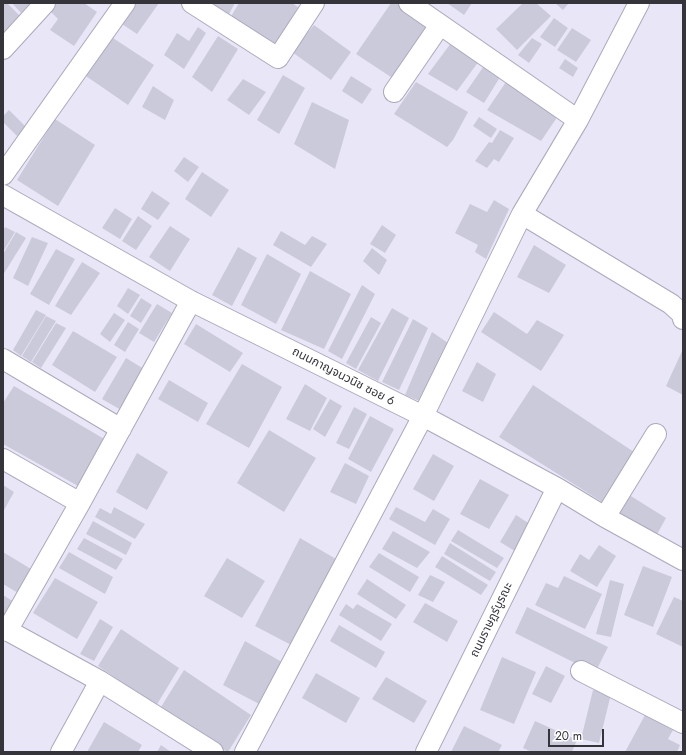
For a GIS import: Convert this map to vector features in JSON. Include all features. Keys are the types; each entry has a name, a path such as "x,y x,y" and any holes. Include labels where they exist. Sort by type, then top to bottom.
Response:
{"street":[{"path":"3,49 45,3"},
{"path":"3,175 125,3"},
{"path":"192,3 278,58 314,3"},
{"path":"409,3 578,120"},
{"path":"245,752 423,416 522,214 578,120 639,3"},
{"path":"394,92 440,25"},
{"name":"ถนนกาญจนวนิช ซอย 6","path":"3,195 191,301 423,416 557,488 605,517 683,560"},
{"path":"522,214 671,304 682,314 683,319"},
{"path":"191,301 80,504 5,629 100,681 213,752"},
{"path":"3,359 121,429"},
{"path":"605,517 656,434"},
{"path":"3,459 80,504"},
{"name":"ถนนราษฎร์บูรณะ","path":"426,752 557,488"},
{"path":"581,671 683,723"},
{"path":"61,752 100,681"}],"building":[{"path":"3,3 7,3 25,21 3,45"},
{"path":"12,3 31,3 21,13"},
{"path":"56,3 84,3 97,12 74,46 50,30 58,19 50,11"},
{"path":"137,3 159,3 137,34 122,24"},
{"path":"212,3 235,3 229,14"},
{"path":"239,3 292,3 298,7 276,48 230,18"},
{"path":"391,3 401,3 434,27 397,81 356,54"},
{"path":"447,3 472,3 464,15"},
{"path":"523,3 536,3 551,16 517,50 496,29"},
{"path":"555,3 569,3 563,10"},
{"path":"554,18 568,28 555,47 540,37"},
{"path":"314,25 351,52 331,80 292,52"},
{"path":"198,27 206,33 184,69 164,55 177,33 189,41"},
{"path":"572,28 591,40 576,62 557,50"},
{"path":"110,36 154,65 128,105 83,74"},
{"path":"218,36 238,49 212,92 192,77"},
{"path":"532,38 542,44 529,63 518,55"},
{"path":"451,43 479,61 457,91 428,74"},
{"path":"565,59 578,68 573,77 559,68"},
{"path":"486,63 502,74 484,103 466,92"},
{"path":"283,75 305,88 279,134 257,120"},
{"path":"351,76 372,89 362,104 342,91"},
{"path":"243,79 266,92 249,115 227,100"},
{"path":"508,79 560,113 541,141 487,110"},
{"path":"416,82 468,112 453,140 447,147 394,114"},
{"path":"153,86 174,100 165,120 142,107"},
{"path":"312,102 349,120 335,169 294,144"},
{"path":"9,110 26,127 17,136 3,122 3,116"},
{"path":"479,117 497,129 491,138 473,126"},
{"path":"55,119 95,145 58,206 17,180"},
{"path":"500,130 514,138 499,162 494,159 487,168 475,161 489,142 492,143"},
{"path":"184,157 199,167 188,182 174,171"},
{"path":"202,172 229,190 211,217 185,199"},
{"path":"152,191 170,203 158,220 141,209"},
{"path":"494,200 509,209 486,259 475,252 478,245 455,233 470,204 487,212"},
{"path":"115,208 132,219 120,239 102,228"},
{"path":"138,216 152,226 136,250 122,241"},
{"path":"382,225 396,235 385,253 370,244"},
{"path":"170,226 190,239 170,271 149,257"},
{"path":"5,227 15,232 3,252 3,231"},
{"path":"281,231 305,245 312,236 327,244 311,267 273,245"},
{"path":"16,232 26,238 3,275 3,254"},
{"path":"32,237 48,243 28,286 13,278"},
{"path":"534,245 566,265 549,293 517,277"},
{"path":"238,247 257,258 232,306 212,295"},
{"path":"372,248 387,260 379,275 363,261"},
{"path":"56,249 75,259 49,305 30,294"},
{"path":"267,254 301,274 276,324 241,305"},
{"path":"82,262 100,273 71,315 55,306"},
{"path":"310,271 351,294 324,349 281,330"},
{"path":"362,285 375,294 342,359 328,351"},
{"path":"128,288 140,295 128,314 117,306"},
{"path":"141,298 152,305 141,323 130,316"},
{"path":"157,304 172,313 154,342 139,333"},
{"path":"392,308 409,318 378,381 358,370"},
{"path":"36,310 46,315 21,356 13,350"},
{"path":"494,312 527,334 537,320 564,335 541,371 481,332"},
{"path":"114,313 125,320 110,342 100,334"},
{"path":"46,316 56,321 31,362 22,356"},
{"path":"371,317 381,323 356,369 346,363"},
{"path":"413,319 428,328 399,390 382,382"},
{"path":"128,322 139,329 125,352 114,345"},
{"path":"56,323 66,328 41,368 32,362"},
{"path":"196,324 243,353 230,372 184,344"},
{"path":"73,331 117,357 95,392 52,365"},
{"path":"432,332 448,343 422,402 405,395"},
{"path":"683,349 683,395 666,386"},
{"path":"126,358 144,369 121,410 102,399"},
{"path":"477,362 496,374 483,402 462,391"},
{"path":"242,364 282,387 249,448 206,424"},
{"path":"169,380 208,403 198,422 158,399"},
{"path":"305,384 327,398 310,431 286,419"},
{"path":"533,385 637,454 607,505 499,437"},
{"path":"14,386 106,440 78,486 3,444 3,403"},
{"path":"330,399 342,406 325,437 313,429"},
{"path":"354,407 367,414 349,449 336,443"},
{"path":"370,416 394,429 371,472 348,459"},
{"path":"269,430 316,458 284,512 237,483"},
{"path":"137,453 168,472 147,510 116,492"},
{"path":"433,454 454,466 434,501 413,489"},
{"path":"345,463 369,476 356,504 330,492"},
{"path":"480,479 509,495 489,529 460,514"},
{"path":"3,485 14,492 3,512"},
{"path":"626,493 666,518 655,538 614,513"},
{"path":"114,507 145,524 135,539 95,517 100,508 111,514"},
{"path":"396,507 425,522 433,509 450,519 435,545 389,519"},
{"path":"516,515 533,526 518,553 500,542"},
{"path":"93,521 132,543 126,555 86,534"},
{"path":"458,530 504,558 497,568 451,541"},
{"path":"393,531 430,552 417,568 382,549"},
{"path":"84,538 123,559 116,570 77,549"},
{"path":"300,538 336,559 293,646 255,626"},
{"path":"450,543 496,572 490,581 444,554"},
{"path":"599,545 616,556 597,587 570,571 580,554 589,560"},
{"path":"3,552 31,569 18,593 3,584"},
{"path":"69,552 113,577 105,594 59,568"},
{"path":"379,553 419,577 410,592 369,567"},
{"path":"442,556 488,585 481,595 435,567"},
{"path":"227,558 265,581 242,618 204,596"},
{"path":"643,566 672,577 653,627 624,615"},
{"path":"430,575 445,582 433,602 418,595"},
{"path":"564,576 602,594 585,629 535,605 546,583 558,588"},
{"path":"55,578 98,602 77,639 33,613"},
{"path":"367,579 406,605 396,619 357,594"},
{"path":"610,580 624,584 611,637 596,634"},
{"path":"3,595 14,602 5,618 3,616"},
{"path":"674,597 683,601 683,647 656,634"},
{"path":"425,603 458,621 447,642 413,622"},
{"path":"346,604 353,609 357,604 392,624 381,641 339,615"},
{"path":"527,607 608,647 595,673 515,633"},
{"path":"100,619 113,627 94,661 80,654"},
{"path":"339,625 385,652 376,668 330,641"},
{"path":"121,629 179,668 156,706 98,666"},
{"path":"245,641 282,662 261,705 223,685"},
{"path":"502,657 536,672 514,724 480,710"},
{"path":"546,666 565,676 551,703 532,694"},
{"path":"184,670 251,715 228,752 218,747 161,707"},
{"path":"316,673 360,698 346,723 302,698"},
{"path":"386,677 427,701 414,723 372,699"},
{"path":"593,690 611,694 599,743 581,739"},
{"path":"645,715 673,730 668,739 680,745 677,752 625,752"},
{"path":"535,721 577,740 572,752 532,752 523,748"},
{"path":"104,722 142,745 138,752 87,752"},
{"path":"464,726 502,745 498,752 451,752"},
{"path":"161,745 171,752 157,752"}]}
